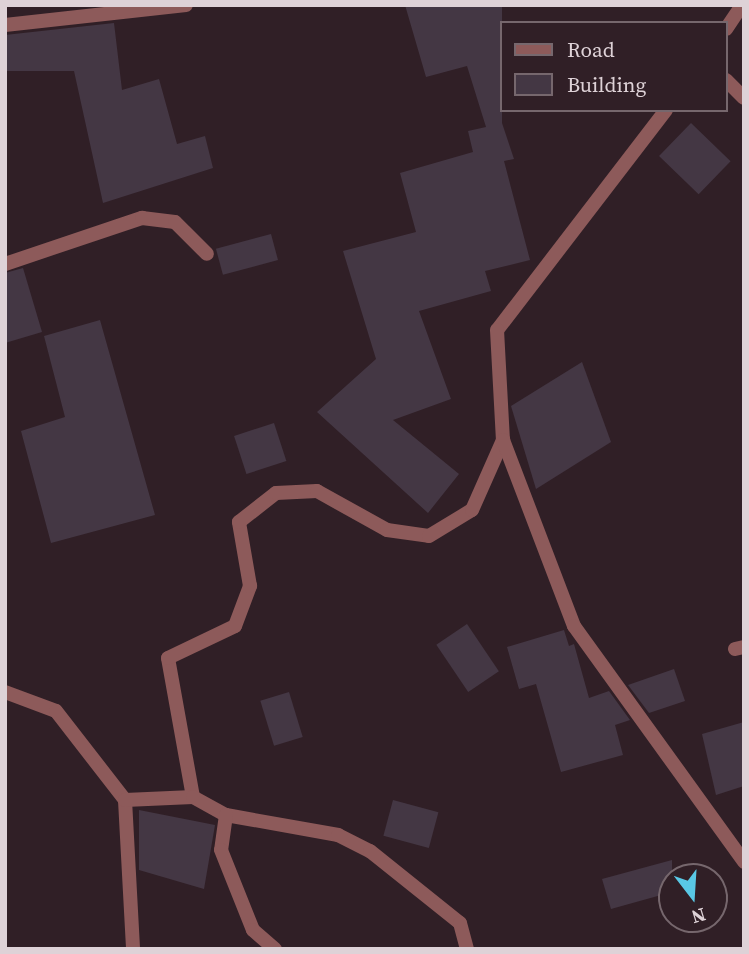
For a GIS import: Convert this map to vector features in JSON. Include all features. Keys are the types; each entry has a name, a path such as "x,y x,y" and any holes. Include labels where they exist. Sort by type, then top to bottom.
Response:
{"street":[{"path":"5,26 187,5"},
{"path":"728,26 742,5"},
{"path":"728,82 744,98"},
{"path":"664,112 496,330 503,440 574,626 744,862"},
{"path":"5,264 142,218 175,222 207,254"},
{"path":"192,797 168,659 235,626 250,586 239,522 276,493 317,491 387,530 429,536 472,510 503,440"},
{"path":"5,692 56,711 125,800 133,949"},
{"path":"125,800 192,797 226,815 338,835 370,851 460,923 467,949"},
{"path":"226,815 221,850 253,930 275,949"}],"building":[{"path":"405,5 502,5 500,112 514,159 504,161 530,260 485,271 491,291 419,311 451,399 393,420 459,474 428,513 317,412 376,359 343,251 416,232 400,173 473,152 468,131 486,127 467,66 426,77"},
{"path":"114,23 122,90 159,79 177,144 205,136 213,168 103,203 74,71 5,71 5,35"},
{"path":"691,123 731,161 699,194 659,156"},
{"path":"271,234 278,260 223,275 216,249"},
{"path":"23,268 42,332 5,343 5,273"},
{"path":"100,320 155,515 51,543 21,431 65,417 44,336"},
{"path":"582,362 611,442 536,489 511,406"},
{"path":"274,423 286,461 246,474 234,436"},
{"path":"467,624 499,671 468,692 436,645"},
{"path":"564,630 569,646 574,644 589,698 609,691 630,720 615,725 623,755 561,772 536,684 519,689 507,647"},
{"path":"674,669 685,701 649,713 628,685"},
{"path":"289,692 303,737 274,746 260,701"},
{"path":"744,722 744,786 716,795 702,734"},
{"path":"393,800 438,812 429,848 383,836"},
{"path":"139,810 215,825 204,889 139,870"},
{"path":"658,864 658,896 611,909 602,879"}]}
